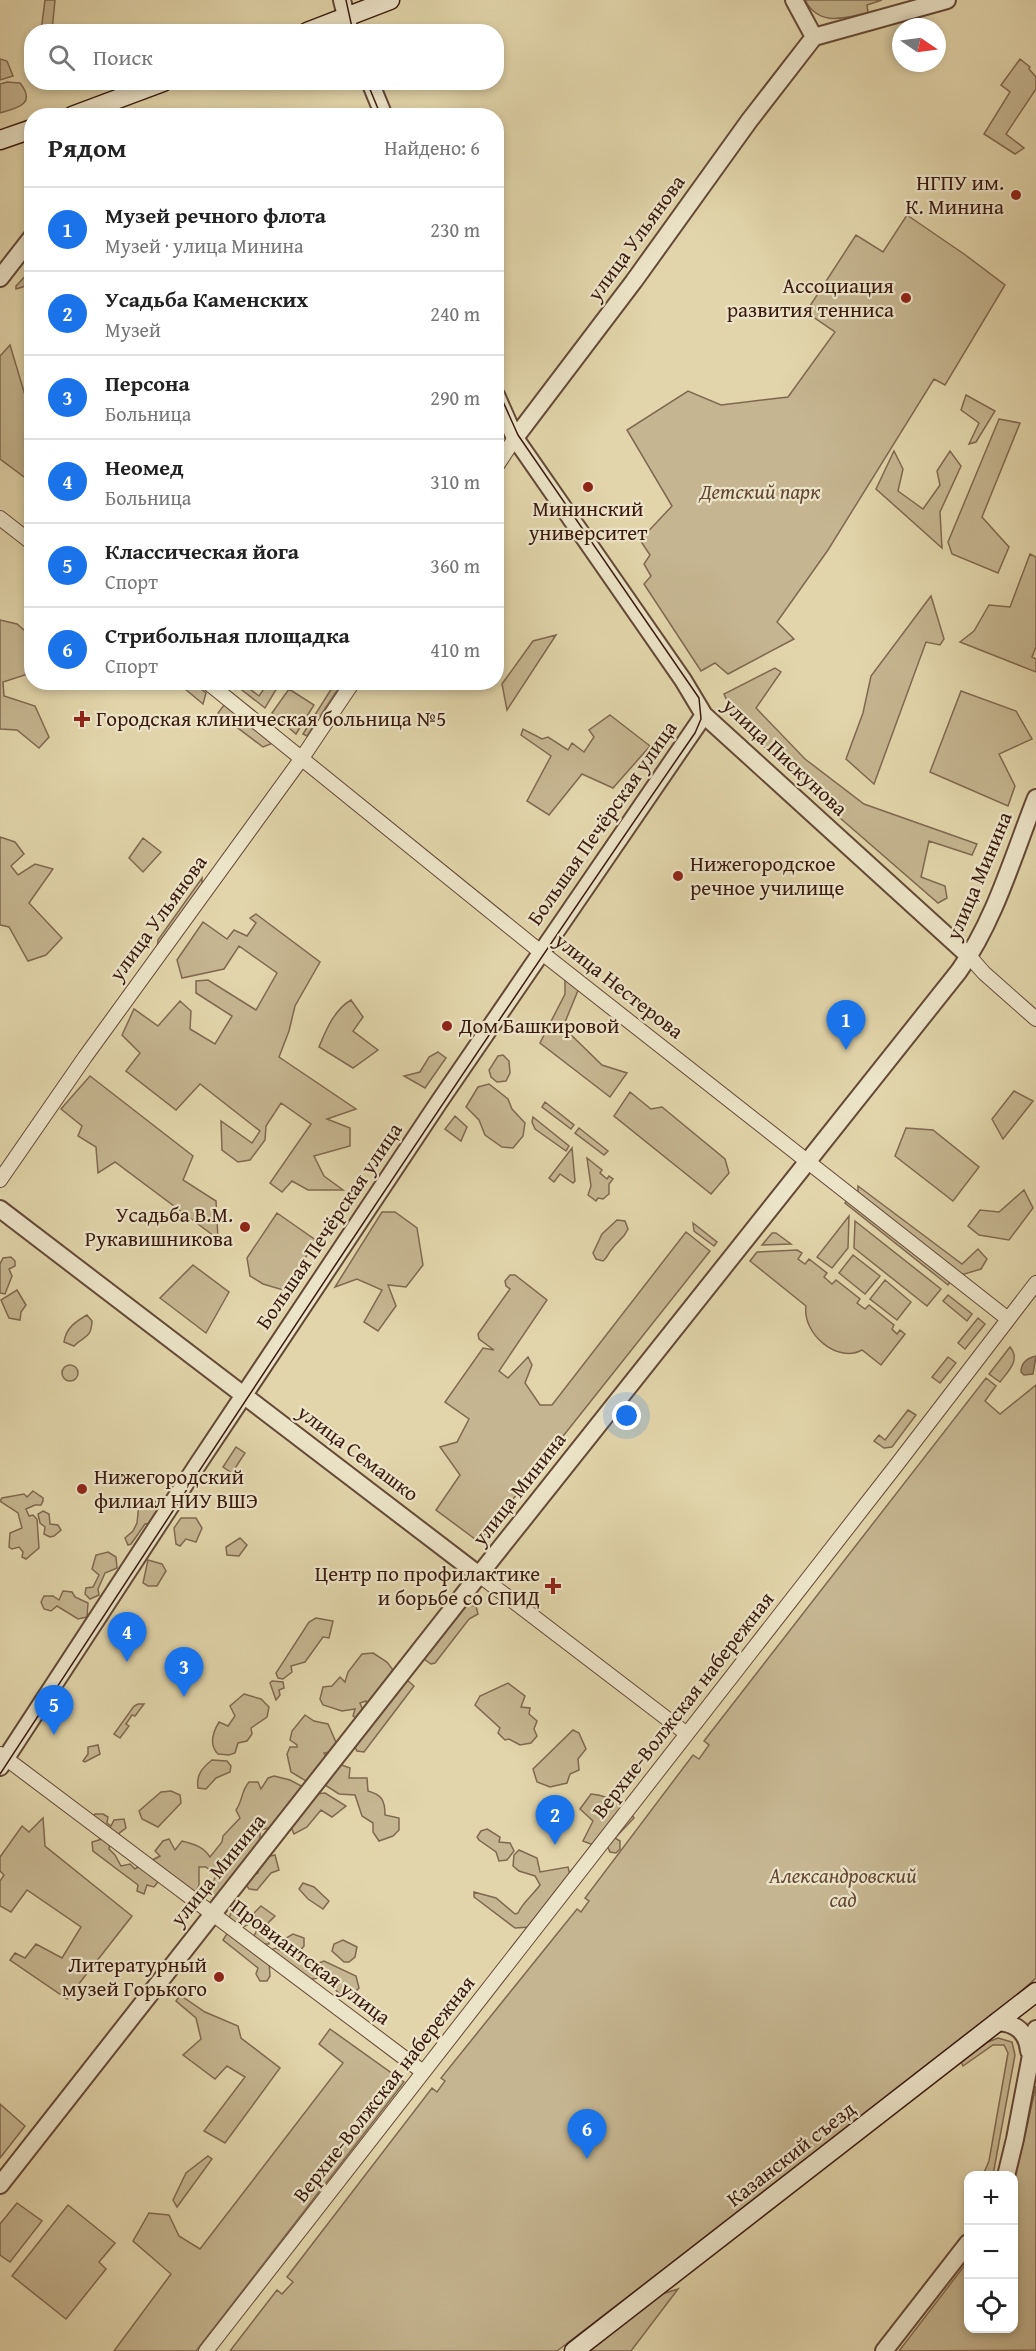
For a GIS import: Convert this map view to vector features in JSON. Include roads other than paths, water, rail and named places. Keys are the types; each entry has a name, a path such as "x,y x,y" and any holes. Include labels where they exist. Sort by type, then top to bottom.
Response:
{"main road":[{"path":"326,24 390,0"},
{"path":"111,108 147,90"},
{"path":"0,140 24,132"},
{"name":"Казанский съезд","path":"574,2351 1036,1992"}],"street":[{"path":"794,0 814,37 947,0"},
{"name":"улица Ульянова","path":"504,455 749,121 814,37"},
{"path":"373,90 381,108"},
{"path":"0,278 24,247"},
{"name":"улица Пискунова","path":"504,413 515,438 683,680 704,715 1036,1019"},
{"path":"0,518 24,537"},
{"name":"улица Нестерова","path":"217,690 540,952 1008,1319"},
{"name":"улица Ульянова","path":"0,1180 85,1057 302,758 348,690"},
{"name":"Большая Печёрская улица","path":"2,1760 540,952 704,715"},
{"name":"улица Минина","path":"0,2185 969,956 990,915 1036,798"},
{"name":"улица Семашко","path":"0,1209 687,1734"},
{"name":"Верхне-Волжская набережная","path":"206,2351 1036,1283"},
{"name":"Провиантская улица","path":"2,1760 423,2072"},
{"path":"997,2022 1008,2023 1023,2032 1029,2045 1030,2055"},
{"path":"1007,2171 1036,2029"},
{"path":"884,2351 964,2249"}],"tram line":[{"path":"346,0 351,24"},
{"path":"370,90 378,108"},
{"path":"0,1774 431,1121 695,733 701,719 699,698 518,435 504,404"}],"place":[{"name":"НГПУ им. К. Минина","path":"1016,195"},
{"name":"Ассоциация развития тенниса","path":"906,298"},
{"name":"Мининский университет","path":"588,487"},
{"name":"Городская клиническая больница №5","path":"82,719"},
{"name":"Нижегородское речное училище","path":"678,876"},
{"name":"Дом Башкировой","path":"447,1026"},
{"name":"Музей речного флота","path":"846,1050"},
{"name":"Усадьба В.М. Рукавишникова","path":"245,1227"},
{"name":"Нижегородский филиал НИУ ВШЭ","path":"82,1489"},
{"name":"Центр по профилактике и борьбе со СПИД","path":"553,1586"},
{"name":"Неомед","path":"127,1662"},
{"name":"Персона","path":"184,1697"},
{"name":"Классическая йога","path":"54,1735"},
{"name":"Усадьба Каменских","path":"555,1845"},
{"name":"Литературный музей Горького","path":"219,1977"},
{"name":"Стрибольная площадка","path":"587,2159"}],"park label":[{"name":"Детский парк","path":"760,492"},
{"name":"Александровский сад","path":"843,1888"}]}
